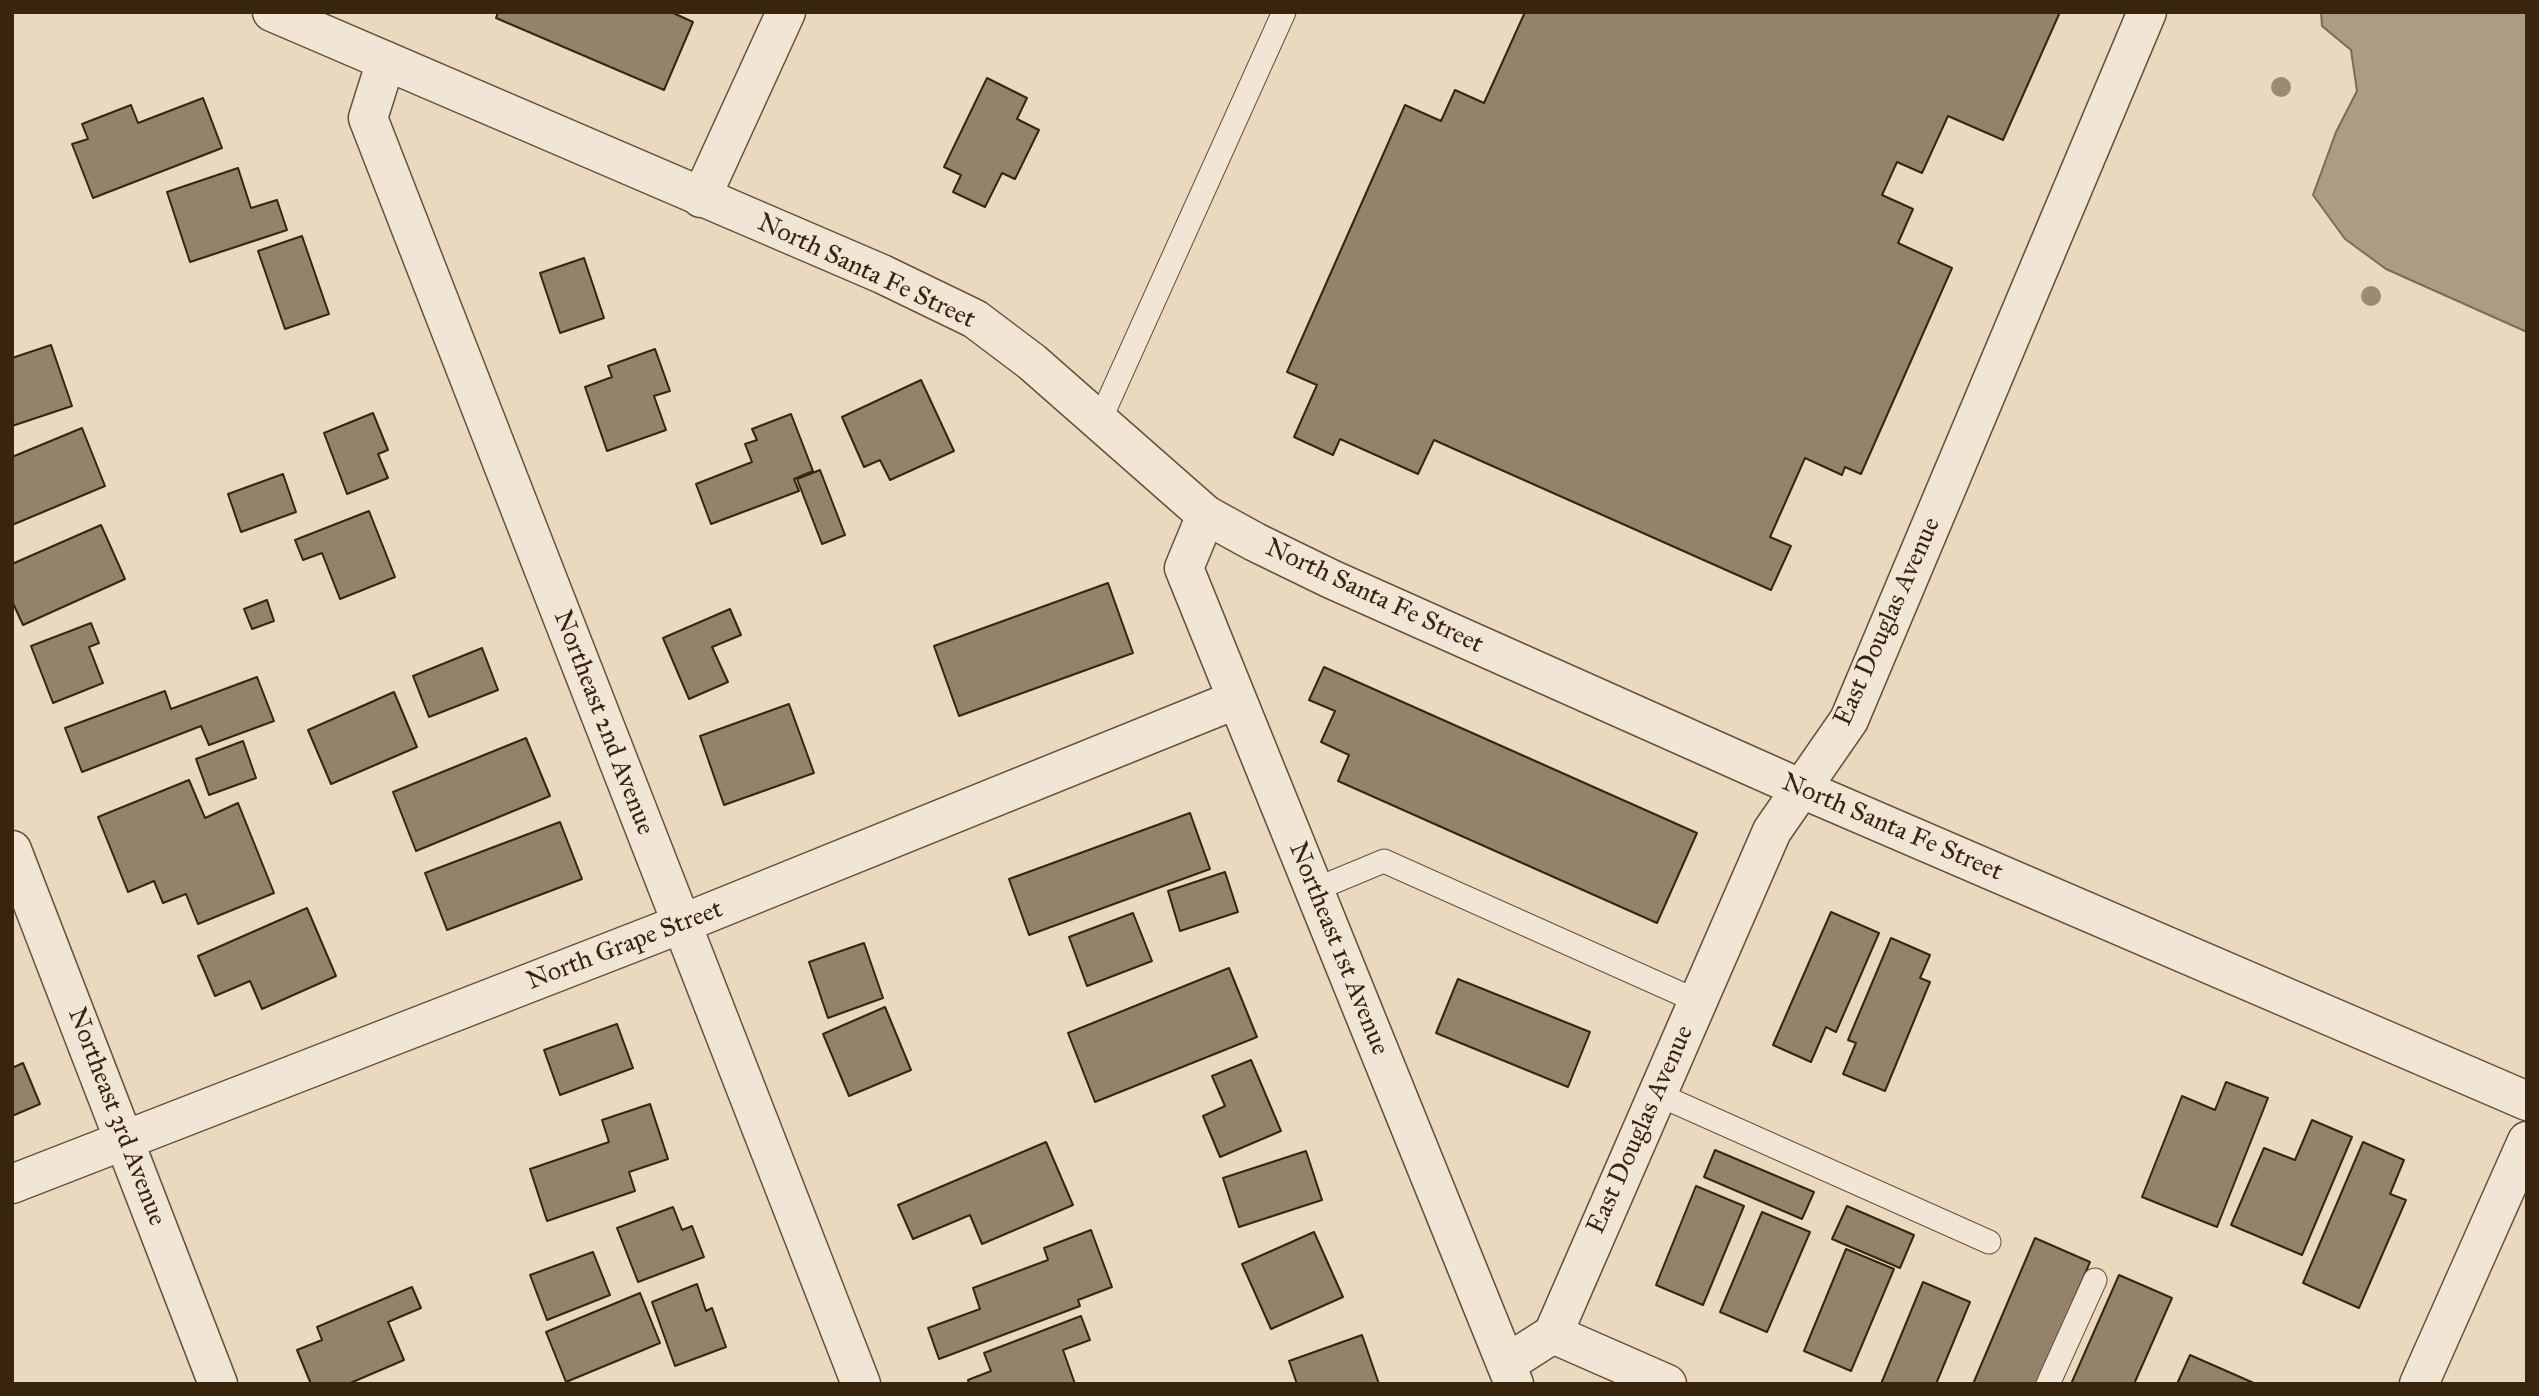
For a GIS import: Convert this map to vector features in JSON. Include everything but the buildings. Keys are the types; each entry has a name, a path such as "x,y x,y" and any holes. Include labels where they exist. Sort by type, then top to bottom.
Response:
{"street":[{"name":"North Santa Fe Street","path":"272,12 882,274 975,319 1032,362 1206,515 1331,579 1802,789 2527,1101"},
{"path":"701,198 786,12"},
{"name":"East Douglas Avenue","path":"1553,1334 1772,831 1849,720 2147,12"},
{"name":"Northeast 2nd Avenue","path":"386,61 368,118 861,1384"},
{"name":"Northeast 1st Avenue","path":"1206,515 1184,568 1510,1374"},
{"name":"North Grape Street","path":"12,1184 681,924 1235,699"},
{"name":"Northeast 3rd Avenue","path":"12,850 219,1384"},
{"path":"2419,1384 2527,1141"},
{"path":"1510,1374 1553,1334 1667,1384"}],"lane":[{"path":"1099,422 1284,12"},
{"path":"1314,890 1384,861 1697,1001"},
{"path":"1657,1094 1989,1242"},
{"path":"2048,1384 2095,1280"}],"shaded area":[{"path":"2321,12 2527,12 2527,332 2386,269 2345,239 2313,195 2336,132 2357,91 2351,50 2322,26"}]}
